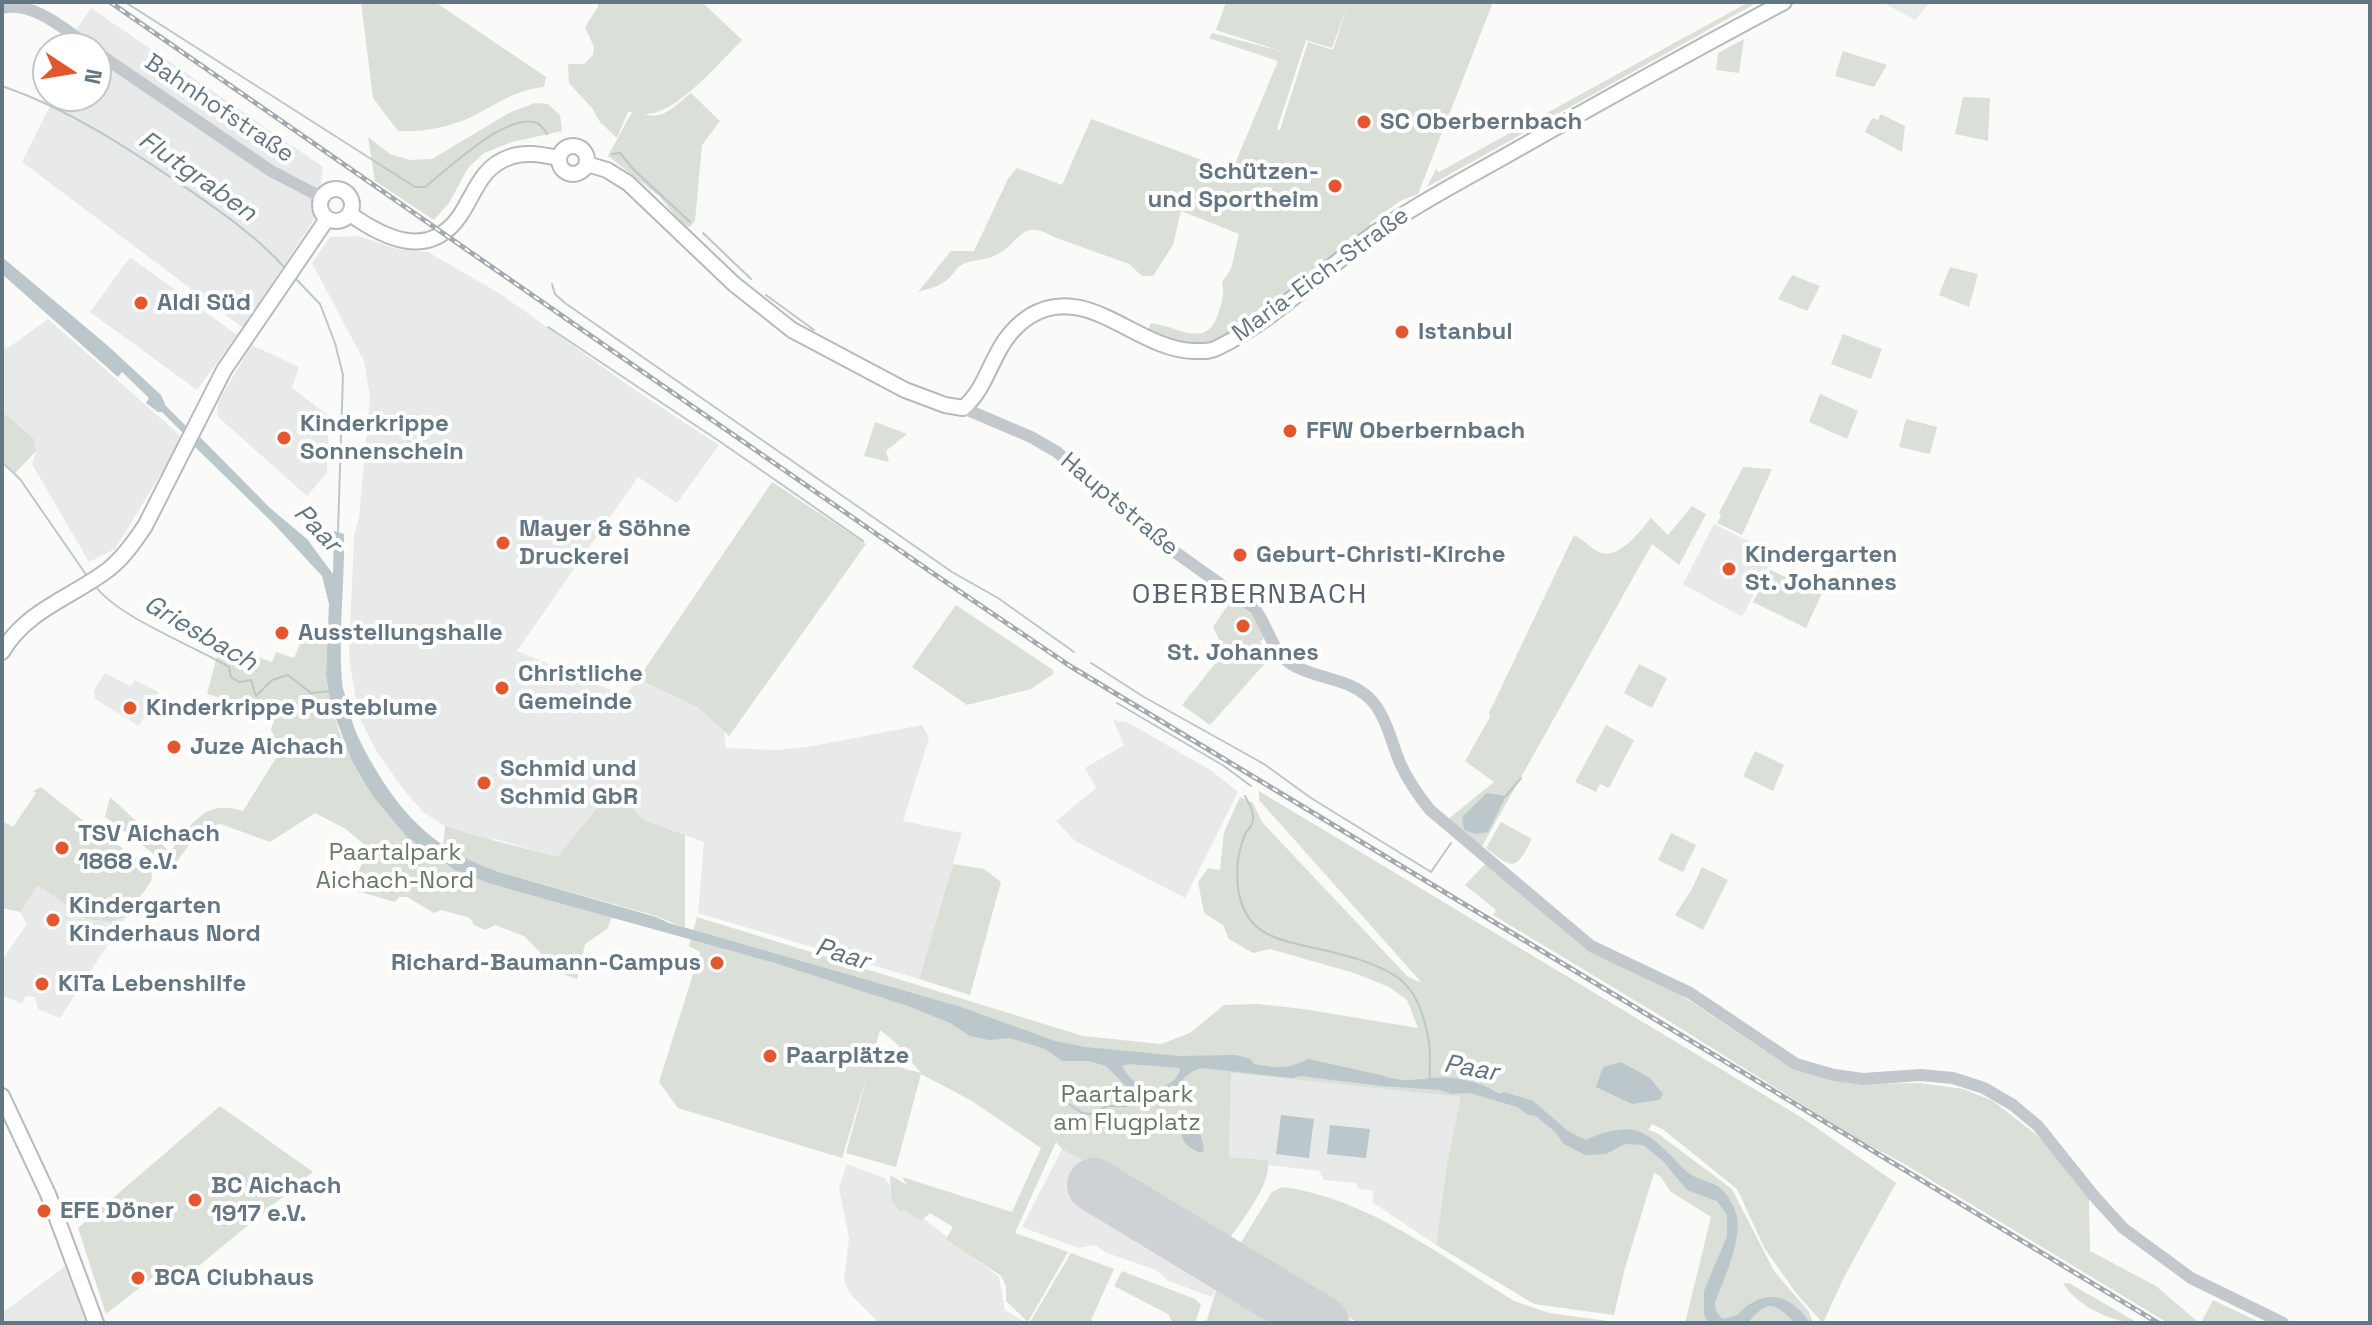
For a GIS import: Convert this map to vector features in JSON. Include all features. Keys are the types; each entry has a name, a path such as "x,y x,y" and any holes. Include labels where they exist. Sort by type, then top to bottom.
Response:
{"main road":[{"name":"Maria-Eich-Straße","path":"963,408 971,401 998,349 1011,332 1029,317 1052,306 1083,308 1145,338 1182,351 1213,350 1253,329 1378,231 1422,203 1628,85 1784,2"},
{"path":"576,146 584,150 587,164 582,172 572,175 563,171 559,158 563,149 576,146"},
{"path":"350,214 395,240 423,241 436,236 457,219 481,177 495,164 524,154 559,158"},
{"name":"Hauptstraße","path":"587,164 607,170 628,183 734,284 792,330 905,390 945,405 963,408"},
{"path":"335,189 346,192 352,201 350,214 339,221 327,219 320,208 321,197 335,189"},
{"path":"2,652 17,630 107,571 131,547 180,461 224,370 327,219"},
{"path":"2,1096 43,1181 96,1323"}],"street":[{"path":"2,8 18,4 36,9 68,32"},
{"name":"Bahnhofstraße","path":"112,63 271,171 321,197"},
{"name":"Hauptstraße","path":"963,408 1031,437 1057,452 1151,535 1254,608 1276,650 1289,662 1345,683 1370,698 1382,716 1409,782 1430,810 1572,932 1608,955 1700,999 1782,1057 1807,1068 1863,1079 1921,1075 1953,1078 1984,1088 2038,1126 2108,1211 2148,1247 2191,1278 2283,1323"}],"shaded area":[{"path":"1882,2 1930,2 1915,20"},
{"path":"91,8 323,167 317,215 243,328 22,162 47,112 112,112 112,32 76,30"},
{"path":"358,236 397,249 428,252 499,293 635,390 719,445 677,503 638,477 517,651 625,696 638,679 697,707 724,732 726,748 777,750 808,747 922,725 929,738 903,821 962,833 919,979 698,913 704,842 644,820 614,790 557,857 496,839 484,840 445,826 424,813 403,789 377,752 358,715 349,656 354,536 359,517 370,397 364,361 312,263 330,237"},
{"path":"2,257 161,395 166,406 186,426 183,433 162,412 146,403 149,398 122,372 118,377 2,274"},
{"path":"130,257 237,335 197,390 90,312"},
{"path":"48,319 183,438 115,549 89,562 32,464 36,451 34,439 2,411 2,346 8,348"},
{"path":"252,345 299,367 292,388 329,416 327,473 307,496 217,416 218,402"},
{"path":"200,437 270,508 307,539 333,574 334,531 344,534 341,663 343,687 355,728 373,765 398,802 425,831 458,854 499,872 961,1007 1055,1041 1179,1056 1236,1055 1251,1059 1254,1064 1276,1067 1294,1065 1308,1059 1400,1080 1458,1079 1485,1086 1499,1094 1504,1092 1533,1101 1568,1131 1586,1140 1620,1130 1640,1132 1659,1144 1690,1174 1719,1187 1735,1210 1738,1228 1734,1249 1715,1302 1719,1315 1723,1319 1734,1316 1759,1299 1775,1297 1798,1308 1810,1323 1795,1323 1772,1306 1761,1310 1748,1323 1708,1322 1704,1315 1704,1291 1727,1236 1727,1215 1717,1201 1687,1190 1663,1161 1643,1145 1625,1144 1606,1154 1585,1155 1564,1144 1536,1116 1470,1093 1451,1094 1441,1090 1301,1076 1292,1078 1202,1068 1193,1071 1161,1097 1138,1098 1106,1066 1089,1061 1062,1061 1045,1049 1010,1038 989,1040 970,1036 950,1023 908,1006 775,963 491,884 455,870 407,837 372,795 352,761 331,706 326,675 329,604 322,576 195,447","holes":["1122,1066 1180,1068 1173,1081 1150,1090 1133,1081"]},
{"name":"Kindergarten St. Johannes","path":"1714,524 1775,554 1742,617 1683,584"},
{"name":"Kinderkrippe Pusteblume","path":"105,673 130,686 135,680 159,692 139,726 95,699 94,690"},
{"path":"1113,720 1127,722 1212,771 1238,792 1185,898 1075,841 1056,821 1096,788 1085,768 1124,745"},
{"path":"1487,793 1506,796 1488,832 1476,834 1464,830 1462,817"},
{"path":"38,885 85,919 110,922 126,917 60,1018 38,1009 35,997 26,996 22,1004 2,995 2,960 27,924 20,912"},
{"path":"1621,1062 1650,1078 1663,1094 1659,1100 1632,1104 1596,1087 1603,1067"},
{"path":"1230,1073 1462,1097 1447,1164 1436,1245 1372,1202 1374,1191 1359,1189 1356,1183 1324,1180 1319,1171 1269,1165 1267,1160 1229,1157"},
{"path":"1281,1115 1314,1119 1309,1158 1276,1154"},
{"path":"1330,1125 1370,1129 1366,1158 1327,1154"},
{"path":"1194,1126 1203,1144 1204,1151 1200,1153 1187,1145 1181,1132"},
{"path":"1062,1149 1356,1323 1285,1323 1218,1283 1212,1297 1169,1281 1156,1270 1107,1253 1095,1245 1078,1248 1022,1227"},
{"path":"847,1164 884,1178 906,1205 999,1277 1005,1310 1026,1323 879,1323 850,1294 844,1280 849,1238 839,1188"},
{"path":"67,1265 88,1323 2,1323 2,1313"}],"green space":[{"path":"361,2 435,2 546,77 544,87 514,95 450,125 398,131 373,98"},
{"path":"598,2 702,2 742,40 684,97 657,112 645,114 664,113 691,93 720,121 702,145 695,221 690,227 683,225 659,196 608,156 632,112 628,112 617,138 569,83 568,64 584,64 593,55 594,47 585,27"},
{"path":"1226,2 1493,2 1418,194 1400,201 1370,223 1371,226 1291,293 1224,337 1192,344 1148,330 1151,323 1190,333 1207,331 1213,325 1222,302 1222,282 1231,269 1239,234 1181,211 1173,245 1153,276 1142,276 1129,264 1034,230 1022,234 996,255 964,264 944,282 918,292 951,251 974,251 1008,179 1017,168 1062,185 1091,119 1232,171 1278,61 1209,38 1212,33 1284,52 1216,30","holes":["1348,4 1333,50 1308,42 1280,130 1277,129 1306,40 1332,48"]},
{"path":"1749,2 1758,2 1427,187 1436,169 1439,172"},
{"path":"1744,39 1739,73 1716,70 1718,53"},
{"path":"1843,51 1887,65 1874,87 1835,76"},
{"path":"1963,97 1990,98 1988,141 1955,134"},
{"path":"535,103 548,104 560,115 562,131 512,142 484,153 468,168 449,203 434,220 375,181 368,137 390,154 410,160 432,159 509,113"},
{"path":"1881,114 1905,126 1902,152 1865,132 1872,118 1878,120"},
{"path":"1950,267 1978,274 1969,307 1939,295"},
{"path":"1792,275 1820,286 1807,311 1778,299"},
{"path":"1843,334 1882,349 1871,379 1831,364"},
{"path":"1820,394 1858,411 1847,439 1809,422"},
{"path":"2,411 34,439 36,451 15,473 2,460"},
{"path":"1906,419 1937,427 1930,454 1899,447"},
{"path":"875,422 907,434 886,451 889,462 864,456"},
{"path":"1743,467 1772,469 1742,535 1717,523"},
{"path":"772,482 866,544 729,736 697,707 638,679"},
{"path":"1692,506 1706,514 1679,565 1652,544 1480,850 1447,820 1494,782 1465,761 1490,717 1489,713 1574,535 1595,550 1611,553 1634,538 1651,518 1668,535"},
{"path":"1770,570 1822,593 1806,628 1753,602"},
{"path":"1232,599 1259,625 1264,638 1260,642 1269,659 1210,725 1182,705 1225,651 1213,627"},
{"path":"956,605 1053,670 1053,674 1031,689 967,705 912,667"},
{"name":"Paartalpark Aichach-Nord","path":"328,624 326,675 331,706 340,734 372,795 491,884 612,917 607,929 585,944 577,979 560,973 524,936 495,925 485,930 474,925 470,918 441,910 434,913 407,897 399,897 395,902 350,889 369,849 346,829 315,813 270,842 221,824 202,827 175,864 167,864 105,817 110,797 170,852 192,824 208,811 230,808 243,811 281,750 271,730 275,714 207,694 220,645 272,662 276,652 294,658 308,625"},
{"path":"1639,664 1667,678 1652,708 1624,693"},
{"path":"1606,725 1634,740 1609,788 1600,784 1596,792 1575,782"},
{"path":"1755,751 1784,765 1773,791 1743,776"},
{"name":"TSV Aichach 1868 e.V.","path":"41,787 151,868 152,880 126,917 110,922 85,919 38,885 20,912 2,908 2,821 13,827 36,793 33,791"},
{"path":"613,789 644,820 685,835 685,928 656,916 477,865 443,846 445,826 557,857"},
{"name":"Paartalpark am Flugplatz","path":"1259,791 1804,1119 1896,1183 1844,1277 1823,1323 1796,1293 1765,1249 1737,1189 1664,1130 1652,1124 1648,1130 1657,1133 1732,1189 1774,1271 1809,1312 1813,1323 1685,1323 1711,1217 1671,1192 1660,1176 1654,1173 1614,1315 1534,1304 1436,1245 1447,1164 1461,1097 1231,1073 1229,1157 1268,1160 1268,1170 1254,1203 1226,1244 1062,1149 1056,1142 1015,1233 1068,1252 1028,1322 1006,1301 1006,1286 1001,1276 946,1239 953,1227 930,1213 921,1221 904,1209 901,1212 892,1202 890,1175 907,1185 902,1177 1012,1212 1041,1148 972,1101 921,1074 896,1167 846,1153 869,1069 842,1158 678,1108 659,1082 700,952 689,946 697,917 1083,1036 1161,1044 1190,1033 1224,1005 1258,1004 1418,1028 1407,1000 1389,987 1354,973 1270,949 1253,953 1229,939 1223,925 1204,913 1198,882 1208,868 1220,870 1224,832 1240,797 1253,803 1262,822 1408,977 1422,983 1259,800","holes":["880,1030 895,1042 921,1073 872,1060"]},
{"path":"1501,822 1532,839 1522,857 1513,864 1486,848"},
{"path":"1671,833 1696,845 1683,872 1658,860"},
{"path":"1486,863 1585,949 1682,996 1792,1068 1851,1084 1920,1083 1963,1089 1993,1101 2048,1144 2089,1198 2090,1251 2156,1286 2199,1323 2168,1323 1901,1162 1859,1140 1493,915 1496,910 1465,885"},
{"path":"953,864 984,869 1001,882 970,995 919,979"},
{"path":"1702,867 1728,880 1703,930 1675,915"},
{"name":"BC Aichach 1917 e.V.","path":"220,1106 313,1172 179,1282 166,1267 106,1314 78,1228"},
{"path":"1282,1187 1314,1193 1374,1216 1432,1248 1514,1301 1549,1313 1623,1323 1358,1323 1238,1247 1272,1192"},
{"path":"1071,1253 1114,1269 1091,1320 1094,1323 1030,1322"},
{"path":"1122,1271 1195,1299 1201,1305 1195,1323 1173,1323 1168,1314 1114,1286"},
{"path":"2063,1283 2069,1283 2138,1323 2117,1320 2096,1311 2076,1299"},
{"path":"1218,1284 1284,1323 1206,1323"},
{"path":"2213,1300 2261,1323 2201,1323"}],"waterway":[{"path":"125,2 415,187 425,187 479,143 512,125 527,121 539,124 547,134"},
{"name":"Flutgraben","path":"2,86 51,106 141,158 237,224 285,268"},
{"path":"612,154 620,153 690,222"},
{"path":"703,233 751,279"},
{"name":"Flutgraben","path":"295,278 320,304 343,375 338,531"},
{"path":"552,284 555,294 565,303 952,572 998,598 1074,652"},
{"path":"766,295 814,330"},
{"path":"548,327 863,541"},
{"name":"Griesbach","path":"2,462 20,479 87,576"},
{"name":"Griesbach","path":"96,587 122,610 229,667 231,677 239,682 251,680 256,696 272,680 288,675 311,693 331,691"},
{"path":"1091,663 1144,697 1264,764 1311,798 1431,872 1451,843"},
{"path":"1117,703 1224,766 1251,786"},
{"path":"1506,796 1521,778"},
{"name":"Paar","path":"1245,796 1252,809 1253,820 1241,844 1237,879 1246,913 1257,927 1275,937 1361,960 1402,981 1415,997 1425,1022 1430,1047 1430,1079"},
{"path":"1066,1102 1082,1113 1091,1114 1106,1106 1127,1106 1138,1094"}],"runway":[{"path":"1094,1185 1322,1323"}],"railway":[{"path":"110,2 1070,666 2158,1323"}],"place":[{"name":"SC Oberbernbach","path":"1364,122"},
{"name":"Schützen- und Sportheim","path":"1335,186"},
{"name":"Aldi Süd","path":"141,303"},
{"name":"Istanbul","path":"1402,332"},
{"name":"FFW Oberbernbach","path":"1290,431"},
{"name":"Kinderkrippe Sonnenschein","path":"284,438"},
{"name":"Mayer & Söhne Druckerei","path":"503,543"},
{"name":"Geburt-Christi-Kirche","path":"1240,555"},
{"name":"Kindergarten St. Johannes","path":"1729,569"},
{"name":"St. Johannes","path":"1243,626"},
{"name":"Ausstellungshalle","path":"282,633"},
{"name":"Christliche Gemeinde","path":"502,688"},
{"name":"Kinderkrippe Pusteblume","path":"130,708"},
{"name":"Juze Aichach","path":"174,747"},
{"name":"Schmid und Schmid GbR","path":"484,783"},
{"name":"TSV Aichach 1868 e.V.","path":"62,848"},
{"name":"Kindergarten Kinderhaus Nord","path":"53,920"},
{"name":"Richard-Baumann-Campus","path":"717,963"},
{"name":"KiTa Lebenshilfe","path":"42,984"},
{"name":"Paarplätze","path":"770,1056"},
{"name":"BC Aichach 1917 e.V.","path":"195,1200"},
{"name":"EFE Döner","path":"44,1211"},
{"name":"BCA Clubhaus","path":"138,1278"}],"district":[{"name":"OBERBERNBACH","path":"1250,595"}]}
